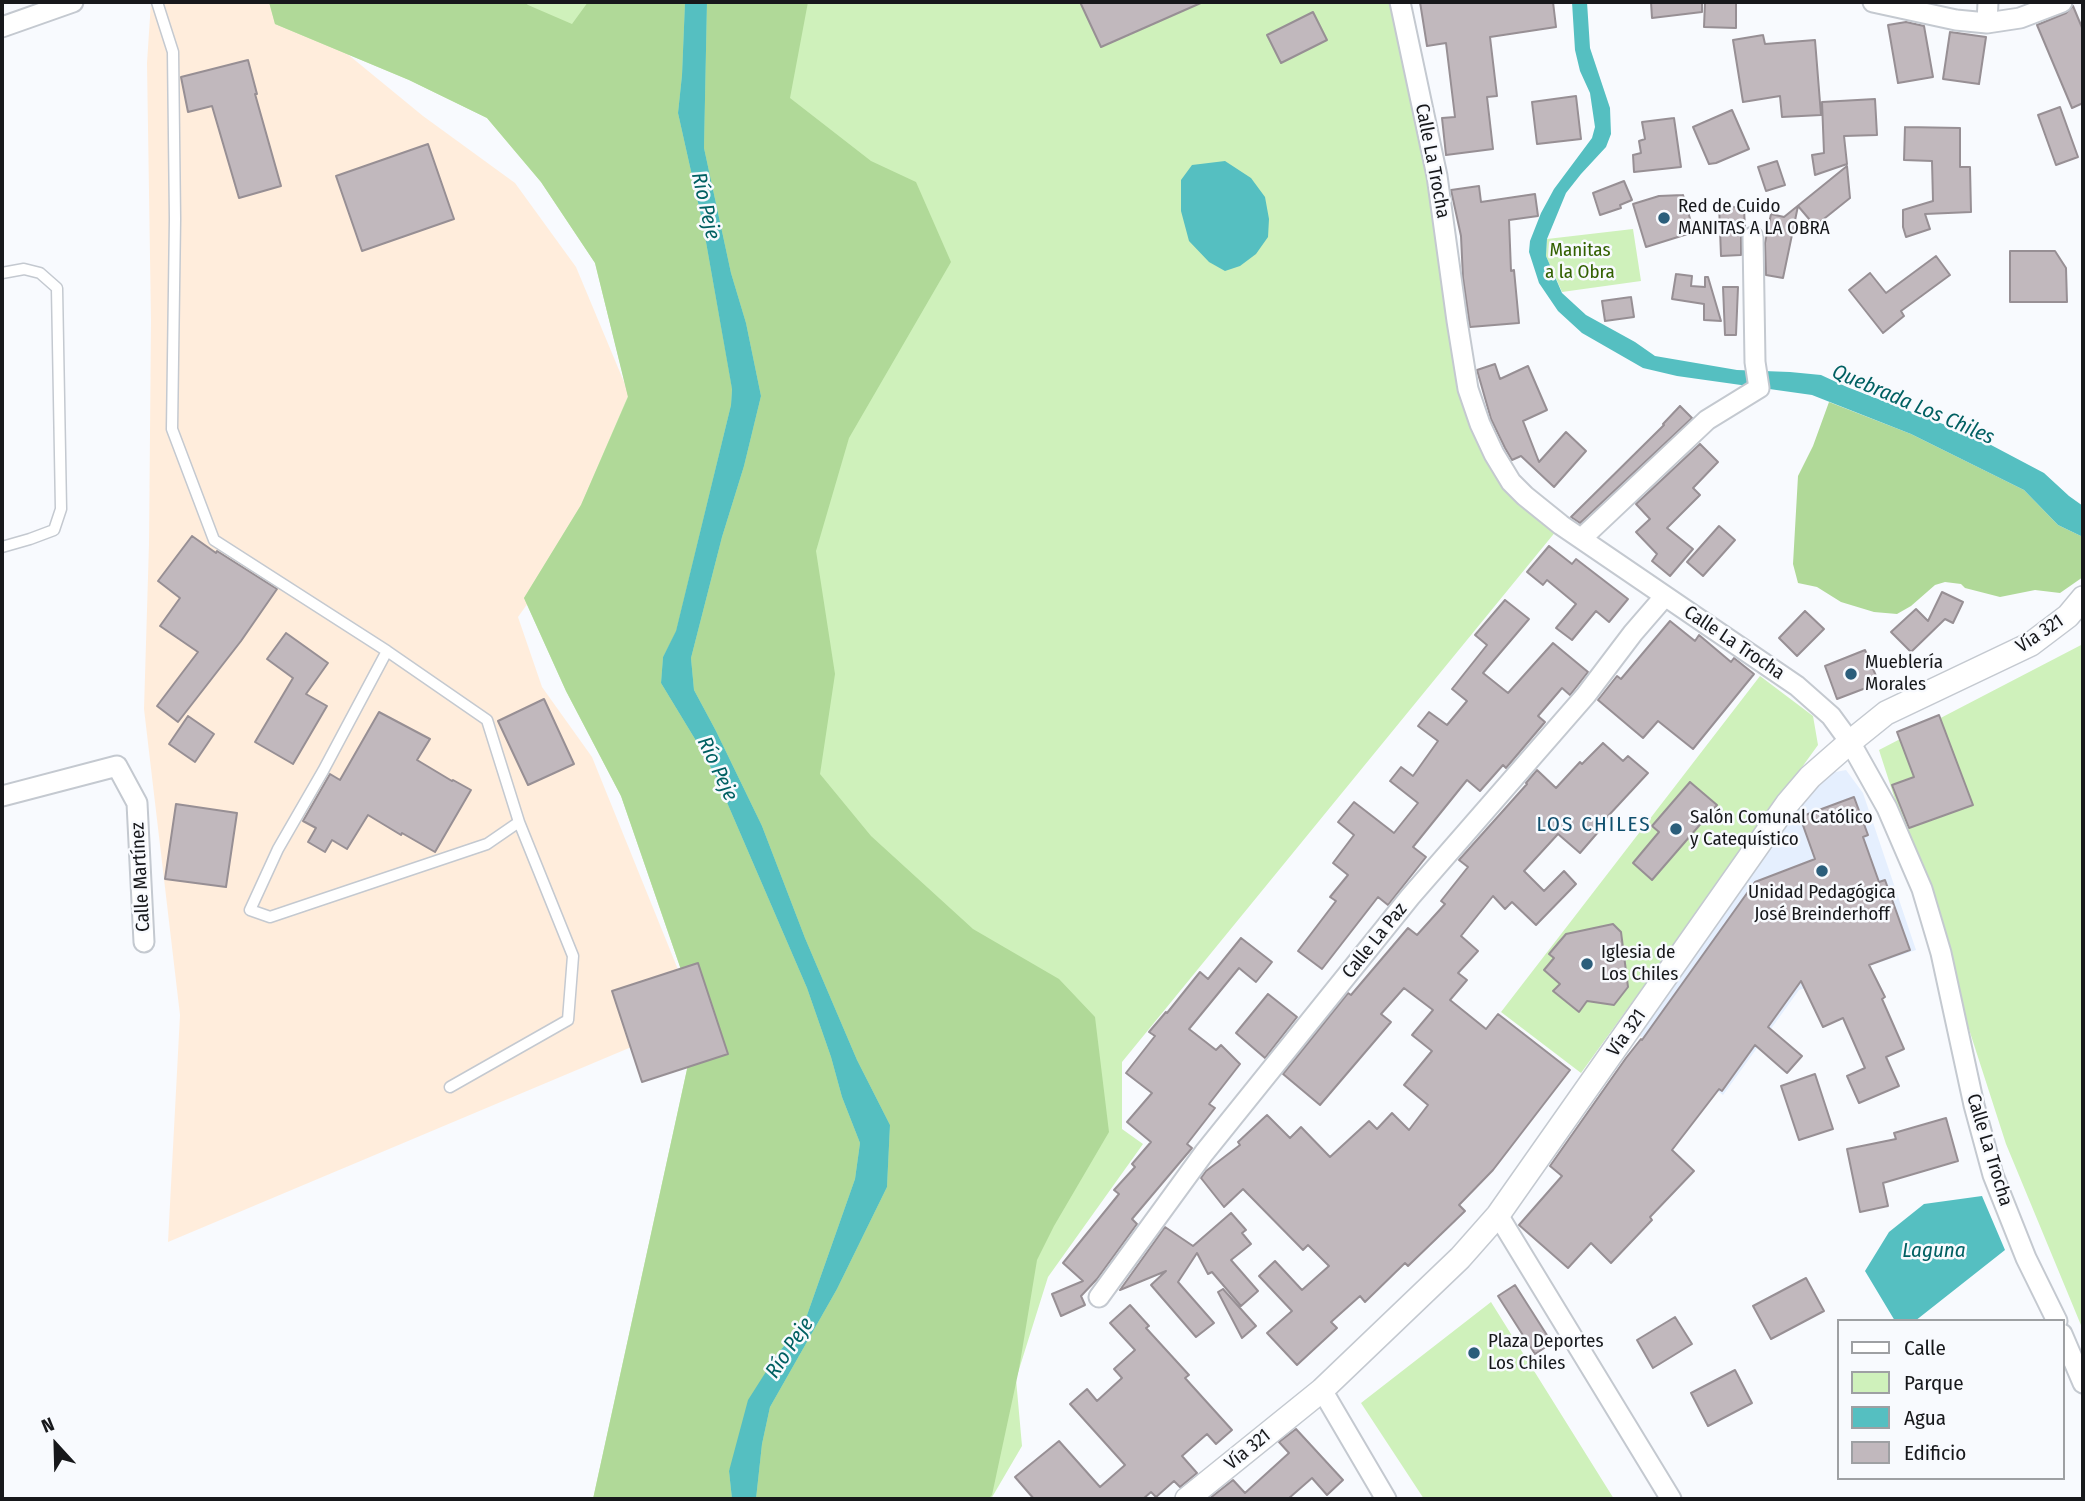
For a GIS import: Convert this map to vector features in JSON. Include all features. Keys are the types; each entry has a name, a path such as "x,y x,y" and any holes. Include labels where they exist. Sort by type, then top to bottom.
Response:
{"street":[{"path":"2,27 73,2"},
{"name":"Calle La Trocha","path":"1400,2 1437,176 1468,389 1485,437 1503,471 1525,496 1797,686 1830,716 1850,741 1887,808 1922,889 1941,953 1974,1105 1993,1175 2022,1248 2056,1319"},
{"path":"1873,2 1956,20 1987,23 2020,18 2062,2"},
{"path":"1987,23 1988,2"},
{"path":"1583,538 1706,420 1759,388 1755,362 1753,237"},
{"name":"Calle La Paz","path":"1099,1297 1205,1153 1410,897 1586,695 1665,596"},
{"name":"Vía 321","path":"1187,1499 1322,1390 1460,1258 1498,1215 1787,804 1810,777 1886,713 2031,644 2068,616 2083,598"},
{"name":"Calle Martínez","path":"2,796 117,766 137,803 144,942"},
{"path":"1498,1215 1671,1499"},
{"path":"2064,1339 2083,1383"},
{"path":"1322,1390 1386,1499"}],"lane":[{"path":"157,2 173,52 175,219 172,429 214,540 387,651 487,720 519,822 573,956 568,1020 450,1087"},
{"path":"2,273 24,269 40,273 57,288 61,509 54,530 2,547"},
{"path":"387,651 278,849 250,910 270,916 487,844 519,822"}],"shaded area":[{"path":"151,2 284,2 423,116 515,183 576,267 647,437 518,617 542,687 592,757 698,1019 168,1242 180,1015 144,709 151,321 147,63"},
{"name":"Unidad Pedagógica José Breinderhoff","path":"1846,770 1863,793 1916,950 1799,990 1723,1095 1637,1034 1825,774"}],"green space":[{"path":"269,2 1400,2 1468,389 1519,489 1561,525 1122,1062 1122,1129 1143,1144 1048,1277 1016,1379 1022,1446 991,1499 593,1499 698,1019 621,796 566,691 524,598 581,505 628,396 595,263 541,182 487,118 409,80 275,24"},
{"path":"269,2 524,2 572,24 588,2 685,2 678,113 703,225 732,388 731,405 676,632 663,657 661,683 716,777 807,988 842,1097 860,1143 855,1179 806,1318 776,1356 729,1471 732,1499 593,1499 698,1019 621,796 566,691 524,598 581,505 628,397 595,263 541,182 487,118 409,80 275,24"},
{"path":"707,2 808,2 790,98 871,161 916,182 951,262 849,438 816,551 835,674 820,774 871,836 973,929 1059,979 1095,1017 1109,1132 1037,1260 1019,1369 992,1495 988,1499 756,1499 762,1444 770,1407 837,1289 887,1187 890,1125 857,1060 805,938 762,826 694,690 691,658 761,396 704,148"},
{"name":"Manitas a la Obra","path":"1633,229 1641,281 1562,292 1546,256 1547,239"},
{"path":"1829,402 1911,434 2024,490 2058,525 2083,537 2083,577 2060,593 2035,590 2000,597 1965,588 1961,584 1945,582 1935,585 1911,606 1897,614 1874,612 1841,602 1817,587 1798,583 1793,564 1798,476 1813,446"},
{"path":"2083,644 2083,1330 2006,1144 1879,750"},
{"path":"1760,676 1813,716 1818,745 1581,1073 1501,1012"},
{"name":"Plaza Deportes Los Chiles","path":"1491,1302 1614,1499 1424,1499 1361,1403"}],"water":[{"name":"Río Peje","path":"685,2 707,2 704,148 761,396 691,658 694,690 762,826 805,938 857,1060 890,1125 887,1187 837,1289 770,1407 762,1444 756,1499 732,1499 729,1471 748,1400 776,1356 806,1318 855,1179 860,1143 842,1097 807,988 716,777 661,683 663,657 676,631 731,405 732,389 703,225 678,113"},
{"path":"1572,2 1587,2 1590,48 1610,108 1611,134 1606,147 1566,193 1547,239 1546,256 1562,293 1586,315 1655,356 1737,370 1821,375 1974,436 2044,473 2083,506 2083,537 2058,525 2024,490 1911,434 1812,395 1677,376 1643,368 1582,333 1558,311 1539,283 1529,252 1530,241 1541,213 1554,189 1592,138 1595,127 1590,93 1580,71 1575,50"},
{"path":"1225,161 1251,178 1265,197 1269,219 1268,237 1256,254 1240,266 1225,271 1209,262 1189,241 1181,211 1181,180 1192,165"},
{"name":"Laguna","path":"1982,1196 2005,1250 1918,1319 1894,1319 1865,1271 1889,1232 1924,1204"}],"building":[{"path":"1080,2 1203,2 1101,47"},
{"path":"1420,2 1553,2 1556,27 1490,37 1497,96 1487,97 1493,149 1446,155 1442,118 1455,117 1446,43 1427,46"},
{"path":"1651,2 1702,2 1702,12 1652,18"},
{"path":"1705,2 1736,2 1736,28 1704,27"},
{"path":"2073,6 2083,30 2083,103 2072,108 2037,25 2066,13"},
{"path":"1313,12 1327,40 1281,63 1267,35"},
{"path":"1906,22 1924,26 1933,77 1898,83 1888,25"},
{"path":"1950,32 1986,37 1979,84 1943,79"},
{"path":"1763,35 1765,44 1815,40 1821,115 1782,117 1780,96 1743,102 1733,40"},
{"path":"248,60 281,186 239,198 212,106 188,112 181,77"},
{"path":"1576,96 1581,139 1537,144 1532,102"},
{"path":"1875,99 1877,135 1844,136 1847,164 1815,175 1812,155 1824,153 1822,102"},
{"path":"2060,107 2078,157 2056,165 2038,115"},
{"path":"1732,110 1749,149 1709,164 1693,127"},
{"path":"1674,118 1681,167 1634,172 1633,155 1641,153 1639,141 1645,139 1642,122"},
{"path":"1905,127 1960,128 1960,167 1970,167 1971,212 1925,214 1930,229 1906,237 1903,210 1933,201 1932,161 1904,160"},
{"path":"428,144 454,219 362,251 336,176"},
{"path":"1777,161 1785,185 1766,191 1758,167"},
{"path":"1847,166 1850,198 1815,226 1798,206 1783,278 1766,275 1765,243 1771,214 1784,217"},
{"name":"Red de Cuido MANITAS A LA OBRA","path":"1624,181 1632,200 1620,205 1621,208 1600,215 1593,193"},
{"path":"1479,186 1481,202 1535,194 1538,216 1509,220 1511,271 1514,270 1519,323 1470,327 1463,278 1461,236 1451,190"},
{"name":"Red de Cuido MANITAS A LA OBRA","path":"1683,195 1694,232 1646,247 1633,204 1659,196"},
{"path":"1719,204 1744,209 1745,228 1741,237 1741,255 1721,256"},
{"path":"2010,251 2055,251 2066,268 2067,302 2010,302"},
{"path":"1936,256 1950,275 1901,311 1904,316 1883,333 1849,290 1870,273 1886,293"},
{"path":"1676,274 1692,276 1691,286 1705,287 1705,277 1708,277 1721,321 1704,320 1704,304 1672,299"},
{"path":"1723,287 1738,287 1736,335 1725,335"},
{"path":"1631,297 1634,317 1605,321 1602,301"},
{"path":"1495,364 1500,379 1528,366 1547,410 1523,421 1539,462 1566,432 1586,451 1554,487 1521,456 1512,460 1491,419 1477,370"},
{"path":"1680,406 1692,418 1580,523 1571,517 1664,425"},
{"path":"1700,444 1718,462 1693,488 1700,495 1667,528 1693,549 1670,576 1652,561 1657,554 1636,532 1650,519 1636,504"},
{"path":"1719,526 1735,540 1703,576 1687,562"},
{"path":"192,536 277,589 241,641 178,722 157,706 198,652 160,626 180,598 158,581"},
{"path":"1549,546 1572,564 1576,559 1628,599 1609,622 1596,611 1572,640 1556,628 1576,604 1547,580 1543,585 1527,572"},
{"path":"1942,592 1963,602 1953,623 1945,619 1911,652 1891,632 1916,609 1928,621"},
{"path":"1505,600 1529,619 1483,673 1508,693 1553,643 1588,672 1570,695 1562,688 1538,716 1545,722 1506,768 1503,765 1480,791 1467,780 1413,847 1426,857 1388,905 1378,897 1322,969 1298,951 1336,901 1330,897 1348,875 1333,863 1354,835 1338,822 1354,802 1394,833 1418,803 1390,781 1401,767 1413,776 1438,741 1418,726 1429,712 1447,725 1467,701 1452,689 1487,645 1475,635"},
{"path":"1805,611 1824,629 1797,656 1779,638"},
{"path":"1670,621 1695,641 1699,635 1731,662 1734,658 1754,674 1693,749 1658,721 1643,738 1598,700 1617,676 1621,679"},
{"path":"286,633 328,663 306,694 327,706 293,764 255,742 293,678 267,659"},
{"name":"Mueblería Morales","path":"1865,650 1879,683 1837,699 1825,666"},
{"path":"544,699 574,764 528,785 498,721"},
{"path":"379,712 430,739 417,760 471,790 435,852 368,815 347,849 332,840 325,852 308,842 316,828 303,821 330,774 340,780"},
{"path":"1939,715 1973,805 1909,828 1892,785 1914,777 1897,732"},
{"path":"188,716 214,734 195,762 169,744"},
{"path":"1603,743 1623,761 1628,756 1648,773 1596,829 1599,831 1580,853 1558,834 1524,871 1544,891 1564,871 1576,884 1536,925 1512,902 1505,909 1493,896 1461,936 1478,951 1458,973 1467,980 1450,1000 1486,1029 1498,1014 1570,1070 1493,1170 1459,1205 1465,1211 1408,1266 1405,1263 1365,1302 1360,1296 1331,1322 1337,1328 1297,1365 1267,1333 1292,1311 1259,1276 1275,1261 1302,1290 1329,1266 1308,1245 1303,1250 1243,1189 1224,1207 1201,1178 1206,1171 1240,1145 1238,1142 1267,1115 1290,1138 1301,1127 1330,1157 1369,1121 1377,1129 1392,1113 1409,1130 1428,1105 1404,1085 1432,1051 1412,1035 1433,1010 1404,988 1381,1014 1391,1022 1320,1105 1283,1074 1348,993 1351,995 1408,928 1417,935 1445,904 1441,901 1468,867 1459,860 1537,770 1556,788 1580,762 1582,764"},
{"name":"Salón Comunal Católico y Catequístico","path":"1690,782 1717,805 1652,880 1633,863 1659,832 1652,826"},
{"path":"1854,797 1868,835 1863,837 1879,882 1885,880 1910,950 1869,965 1885,997 1882,999 1904,1049 1886,1057 1899,1086 1859,1103 1847,1076 1865,1068 1843,1018 1823,1027 1801,981 1768,1027 1802,1056 1787,1073 1755,1045 1722,1091 1719,1089 1672,1150 1694,1171 1611,1263 1591,1243 1568,1268 1519,1225 1562,1176 1550,1166 1755,882 1815,859 1800,817"},
{"path":"176,804 237,813 226,887 165,879"},
{"name":"Iglesia de Los Chiles","path":"1613,924 1621,932 1628,987 1614,1005 1587,1001 1579,1012 1553,991 1560,984 1544,970 1554,958 1549,954 1566,934"},
{"path":"1241,938 1272,962 1256,982 1239,968 1189,1029 1216,1050 1221,1045 1240,1064 1209,1104 1215,1108 1187,1144 1192,1148 1132,1219 1137,1224 1097,1279 1081,1296 1085,1305 1061,1316 1052,1294 1083,1281 1063,1263 1119,1194 1114,1190 1135,1167 1132,1164 1151,1142 1127,1122 1152,1093 1126,1073 1155,1036 1149,1032 1200,972 1208,979"},
{"path":"698,963 728,1054 642,1082 612,991"},
{"path":"1268,994 1297,1017 1265,1058 1236,1033"},
{"path":"1815,1074 1833,1129 1799,1140 1781,1086"},
{"path":"1946,1118 1958,1161 1883,1183 1888,1206 1860,1212 1847,1149 1896,1139 1894,1133"},
{"path":"1231,1213 1246,1230 1242,1233 1251,1244 1231,1260 1258,1291 1241,1306 1212,1272 1208,1274 1197,1253 1178,1282 1214,1323 1196,1337 1151,1285 1166,1271 1120,1290 1165,1227 1193,1246"},
{"path":"1806,1278 1824,1311 1771,1339 1753,1306"},
{"path":"1515,1285 1552,1343 1535,1354 1498,1296"},
{"path":"1223,1289 1256,1326 1242,1338 1218,1292"},
{"path":"1130,1305 1149,1326 1146,1328 1189,1375 1185,1378 1232,1430 1216,1444 1207,1434 1182,1456 1197,1473 1180,1487 1174,1481 1156,1497 1151,1492 1143,1499 1034,1499 1015,1477 1059,1441 1100,1487 1125,1465 1070,1404 1087,1389 1097,1401 1122,1378 1114,1369 1135,1350 1110,1323"},
{"path":"1675,1317 1692,1344 1653,1368 1637,1340"},
{"path":"1735,1370 1752,1403 1708,1426 1691,1393"},
{"path":"1296,1429 1343,1480 1327,1495 1312,1478 1288,1499 1209,1499 1233,1480 1245,1493 1289,1453 1279,1442"}],"place":[{"name":"Red de Cuido MANITAS A LA OBRA","path":"1664,218"},
{"name":"Mueblería Morales","path":"1851,674"},
{"name":"Salón Comunal Católico y Catequístico","path":"1676,829"},
{"name":"Unidad Pedagógica José Breinderhoff","path":"1822,871"},
{"name":"Iglesia de Los Chiles","path":"1587,964"},
{"name":"Plaza Deportes Los Chiles","path":"1474,1353"}],"district":[{"name":"LOS CHILES","path":"1594,825"}],"water label":[{"name":"Quebrada Los Chiles","path":"1913,405"}]}
